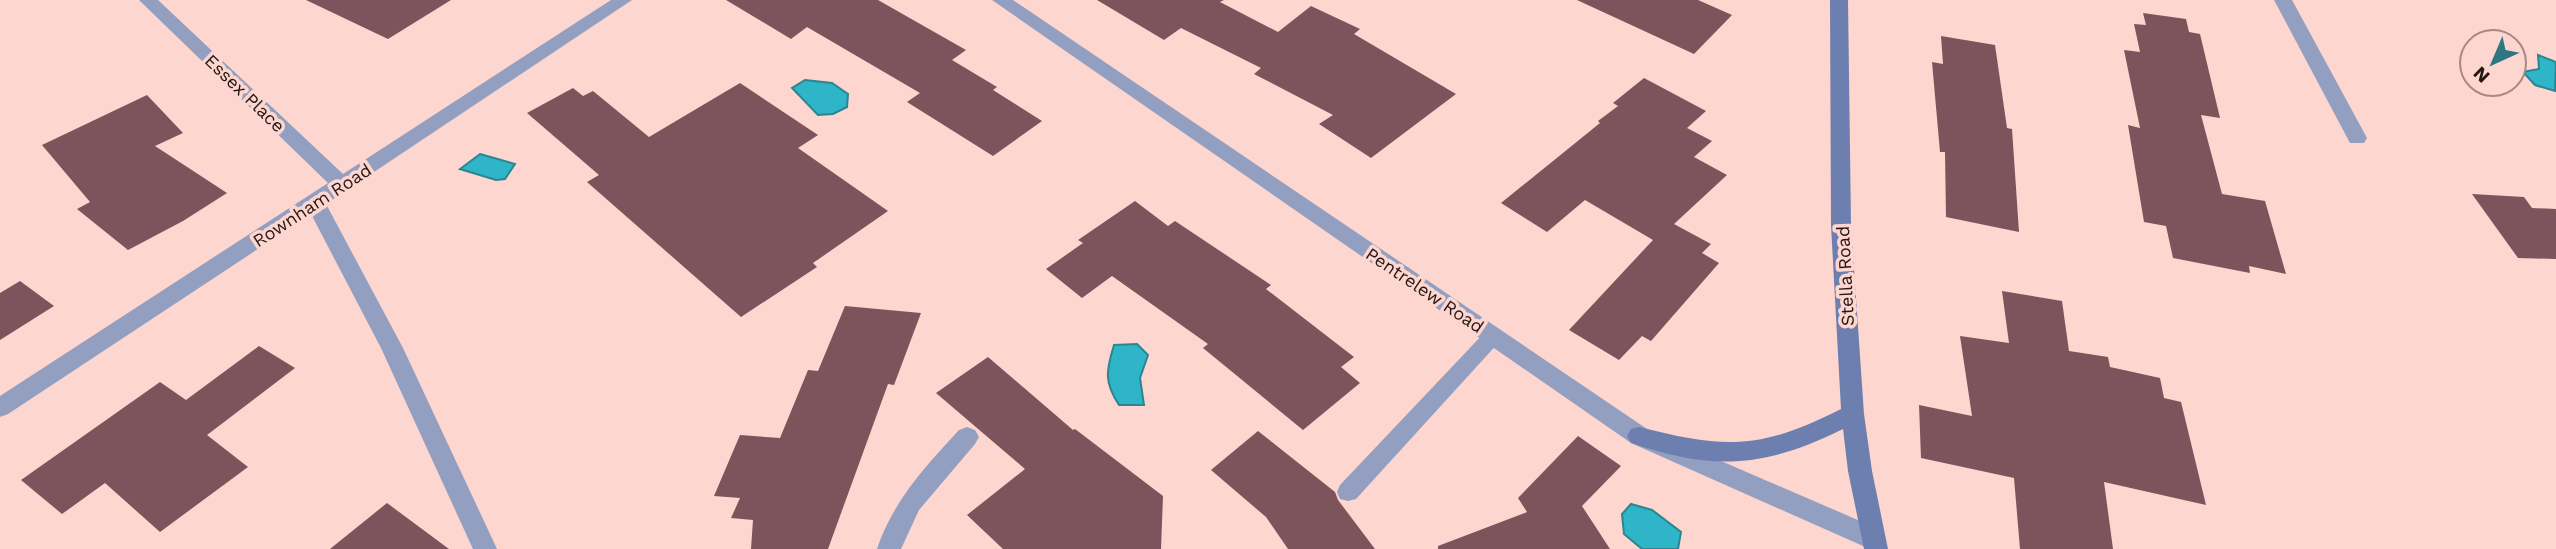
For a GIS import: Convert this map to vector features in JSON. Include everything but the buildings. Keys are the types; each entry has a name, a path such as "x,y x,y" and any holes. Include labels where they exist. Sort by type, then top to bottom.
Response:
{"main road":[{"name":"Stella Road","path":"1839,0 1842,225 1853,414 1874,544"},
{"path":"1639,436 1688,447 1739,454 1781,446 1853,414"}],"street":[{"name":"Essex Place","path":"148,0 342,185"},
{"name":"Rownham Road","path":"0,408 623,0"},
{"name":"Pentrelew Road","path":"1001,0 1639,436 1874,544"},
{"path":"2283,0 2357,138"},
{"path":"315,203 392,348 485,549"},
{"path":"889,549 898,523 921,490 967,437"}],"lane":[{"path":"1348,492 1493,336"}],"water":[{"path":"2538,55 2556,62 2555,91 2535,85 2528,77 2528,71 2539,69"},
{"path":"805,80 832,83 848,94 847,107 833,114 818,115 792,88"},
{"path":"480,154 515,164 505,179 496,180 460,169"},
{"path":"1137,344 1148,355 1140,378 1144,405 1119,405 1109,383 1111,354 1114,345"},
{"path":"1631,504 1652,510 1681,532 1678,549 1642,549 1624,534 1622,514"}]}
